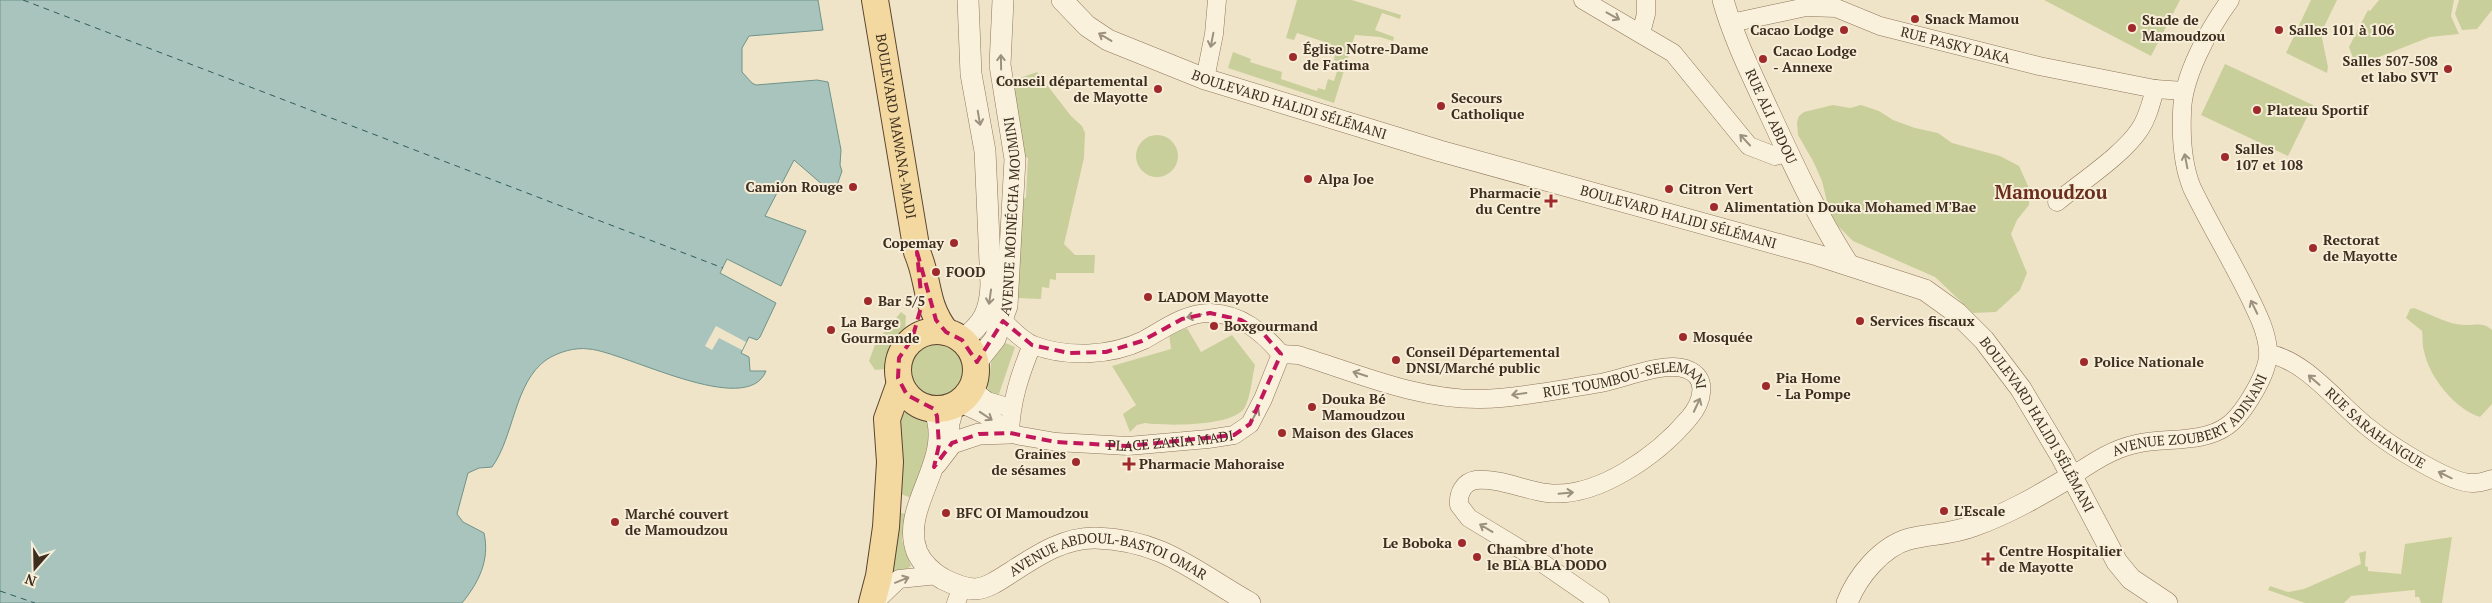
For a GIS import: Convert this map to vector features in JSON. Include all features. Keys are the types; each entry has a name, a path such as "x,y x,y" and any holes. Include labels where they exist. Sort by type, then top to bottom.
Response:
{"main road":[{"name":"BOULEVARD MAWANA-MADI","path":"875,0 918,252 923,265 932,310 954,336"},
{"name":"BOULEVARD MAWANA-MADI","path":"912,340 922,304 916,265 918,252"},
{"path":"873,603 882,556 890,476 887,419 939,398 976,374 976,363 969,347 954,336 928,332 912,340 900,358 898,368 939,398"},
{"path":"858,603 878,525 887,500"}],"street":[{"path":"954,336 979,327 990,303 992,285 984,151 971,74 968,0"},
{"name":"AVENUE MOINÉCHA MOUMINI","path":"976,363 991,346 1003,321 1007,306 1015,172 1000,65 1003,0"},
{"name":"BOULEVARD HALIDI SÉLÉMANI","path":"1062,0 1087,26 1108,40 1205,79 1482,163 1817,254 1925,290 1957,313 1984,340 2021,389 2072,476 2117,562 2132,579 2167,603"},
{"path":"1205,79 1214,34 1217,0"},
{"path":"1583,0 1641,32 1673,53 1749,146 1775,156 1788,153"},
{"path":"1641,32 1646,14 1646,0"},
{"name":"RUE ALI ABDOU","path":"1723,0 1737,44 1788,153 1826,230 1848,264"},
{"name":"AVENUE ZOUBERT ADINANI","path":"2072,476 2098,459 2136,444 2201,436 2227,426 2248,403 2269,354 2260,321 2192,186 2182,135 2184,92 2198,55 2230,0"},
{"name":"RUE PASKY DAKA","path":"1731,23 1806,7 1836,8 1849,6 1880,26 1925,38 2039,66 2155,89 2184,92"},
{"path":"2057,202 2129,143 2140,128 2151,106 2155,89"},
{"path":"1817,254 1826,230"},
{"path":"1003,321 1032,345 1069,353 1106,352 1142,341 1182,319 1210,313 1241,320 1262,332 1281,354"},
{"path":"959,595 918,554 914,533 919,506 934,467 952,443 974,436 1010,433 1011,408 1022,370 1032,345"},
{"name":"PLACE ZAKIA MADI","path":"939,398 985,415 1010,433 1056,442 1128,446 1234,435 1250,424 1263,399 1281,354"},
{"name":"RUE TOUMBOU-SELEMANI","path":"1281,354 1298,355 1428,395 1471,399 1496,398 1602,382 1667,368 1680,367 1692,372 1700,380 1702,394 1691,417 1652,453 1601,483 1577,492 1557,494 1497,482 1475,480 1464,486 1460,493 1459,505 1469,518 1536,558 1600,603"},
{"name":"RUE SARAHANGUE","path":"2269,354 2292,361 2369,429 2431,468 2463,482 2473,483 2492,479"},
{"path":"939,398 987,401 1011,408"},
{"path":"939,398 946,449"},
{"path":"934,467 939,430 939,398"},
{"path":"1847,603 1869,567 1888,549 1908,540 1970,527 2005,514 2072,476"},
{"name":"AVENUE ABDOUL-BASTOI OMAR","path":"959,595 988,586 1056,546 1074,540 1100,538 1142,544 1159,550 1182,561 1250,603"},
{"path":"873,603 899,579 938,575"}],"highlighted area":[{"path":"917,252 936,320 946,332 962,340 977,362 1003,321 1032,345 1069,353 1106,352 1142,341 1182,319 1210,313 1241,320 1262,332 1281,354 1250,424 1234,435 1128,446 1056,442 1010,433 979,434 952,443 934,467 939,445 937,416 934,409 907,395 898,378 899,358 912,339 922,304"}],"green space":[{"path":"1297,0 1352,0 1401,15 1400,19 1382,13 1375,30 1394,37 1393,41 1380,37 1355,35 1334,103 1228,68 1233,52 1251,59 1250,62 1282,72 1281,79 1317,91 1318,88 1325,90 1328,79 1334,81 1340,62 1334,60 1336,49 1331,47 1331,44 1297,33 1294,40 1286,38"},
{"name":"Stade de Mamoudzou","path":"2044,0 2180,0 2151,56"},
{"path":"2311,0 2337,0 2321,33 2328,67 2327,73 2286,53"},
{"path":"2379,0 2454,0 2451,16 2459,34 2430,37 2356,66 2349,47 2368,10 2370,11"},
{"path":"2459,0 2492,0 2492,10 2477,29 2462,30 2455,14"},
{"name":"Plateau Sportif","path":"2225,64 2313,105 2288,156 2201,115"},
{"path":"1037,72 1071,116 1082,126 1085,133 1084,158 1064,244 1075,255 1095,255 1094,273 1056,273 1056,280 1050,279 1049,288 1042,287 1041,299 1016,298 1018,204 1026,197 1028,158 1022,156 1008,79 1020,78"},
{"path":"1833,105 1850,108 1861,105 1879,111 1893,120 1915,128 1938,133 1952,143 2000,156 2019,166 2029,188 2029,205 2017,220 2011,234 2027,273 2020,290 1996,312 1973,313 1935,277 1853,241 1838,226 1829,210 1822,181 1798,135 1797,122 1799,116 1804,112"},
{"path":"1161,135 1169,138 1175,144 1178,156 1175,168 1169,174 1153,177 1145,174 1139,168 1136,152 1139,144 1145,138"},
{"path":"2414,308 2459,325 2477,324 2489,327 2492,330 2492,404 2480,417 2461,407 2444,391 2437,381 2423,349 2422,331 2406,318 2410,309"},
{"path":"901,312 906,316 905,330 886,369 875,370 869,361 876,342"},
{"path":"1187,328 1201,352 1232,335 1255,365 1245,407 1239,414 1214,422 1182,425 1145,423 1137,425 1130,432 1123,414 1136,405 1112,366 1171,349 1169,334"},
{"path":"938,341 954,346 959,350 963,355 968,371 963,387 959,392 954,396 938,401 922,396 917,392 913,387 908,371 913,355 917,350 922,346"},
{"path":"1003,342 1015,347 998,397 988,392 988,386 993,349"},
{"path":"911,410 927,419 931,438 926,459 911,498 896,492 896,431 901,415"},
{"path":"893,511 906,514 902,540 911,566 893,578 882,580"},
{"path":"2452,537 2442,603 2421,603 2419,597 2415,597 2415,590 2351,596 2344,603 2305,603 2268,590 2270,586 2288,592 2304,589 2361,564 2359,553 2366,551 2365,566 2368,567 2368,571 2401,574 2405,544"}],"water":[{"path":"0,0 818,0 823,30 749,36 742,48 742,72 756,85 817,80 828,82 841,150 840,165 842,171 836,188 831,192 794,160 765,216 806,231 781,286 727,259 720,273 776,303 760,337 757,340 749,337 741,353 749,357 750,371 766,371 754,384 735,388 711,386 589,349 572,349 556,355 546,360 535,370 527,382 505,441 492,467 479,468 468,473 457,514 463,522 484,533 485,552 482,570 478,579 462,603 0,603"}],"pier":[{"path":"716,326 746,342 742,350 719,338 712,350 705,346"}],"ferry route":[{"path":"23,0 723,268"},
{"path":"0,591 35,603"}],"place":[{"name":"Snack Mamou","path":"1915,19"},
{"name":"Stade de Mamoudzou","path":"2132,28"},
{"name":"Cacao Lodge","path":"1844,30"},
{"name":"Salles 101 à 106","path":"2279,30"},
{"name":"Église Notre-Dame de Fatima","path":"1293,57"},
{"name":"Cacao Lodge - Annexe","path":"1763,59"},
{"name":"Salles 507-508 et labo SVT","path":"2448,69"},
{"name":"Conseil départemental de Mayotte","path":"1158,89"},
{"name":"Secours Catholique","path":"1441,106"},
{"name":"Plateau Sportif","path":"2257,110"},
{"name":"Salles 107 et 108","path":"2225,157"},
{"name":"Alpa Joe","path":"1308,179"},
{"name":"Camion Rouge","path":"853,187"},
{"name":"Citron Vert","path":"1669,189"},
{"name":"Pharmacie du Centre","path":"1551,201"},
{"name":"Alimentation Douka Mohamed M'Bae","path":"1714,207"},
{"name":"Copemay","path":"954,243"},
{"name":"Rectorat de Mayotte","path":"2313,248"},
{"name":"FOOD","path":"936,272"},
{"name":"LADOM Mayotte","path":"1148,297"},
{"name":"Bar 5/5","path":"868,301"},
{"name":"Services fiscaux","path":"1860,321"},
{"name":"Boxgourmand","path":"1214,326"},
{"name":"La Barge Gourmande","path":"831,330"},
{"name":"Mosquée","path":"1683,337"},
{"name":"Conseil Départemental DNSI/Marché public","path":"1396,360"},
{"name":"Police Nationale","path":"2084,362"},
{"name":"Pia Home - La Pompe","path":"1766,386"},
{"name":"Douka Bé Mamoudzou","path":"1312,407"},
{"name":"Maison des Glaces","path":"1282,433"},
{"name":"Graines de sésames","path":"1076,462"},
{"name":"Pharmacie Mahoraise","path":"1129,464"},
{"name":"L'Escale","path":"1944,511"},
{"name":"BFC OI Mamoudzou","path":"946,513"},
{"name":"Marché couvert de Mamoudzou","path":"615,522"},
{"name":"Le Boboka","path":"1462,543"},
{"name":"Chambre d'hote le BLA BLA DODO","path":"1477,557"},
{"name":"Centre Hospitalier de Mayotte","path":"1988,559"}],"district":[{"name":"Mamoudzou","path":"2051,192"}]}
